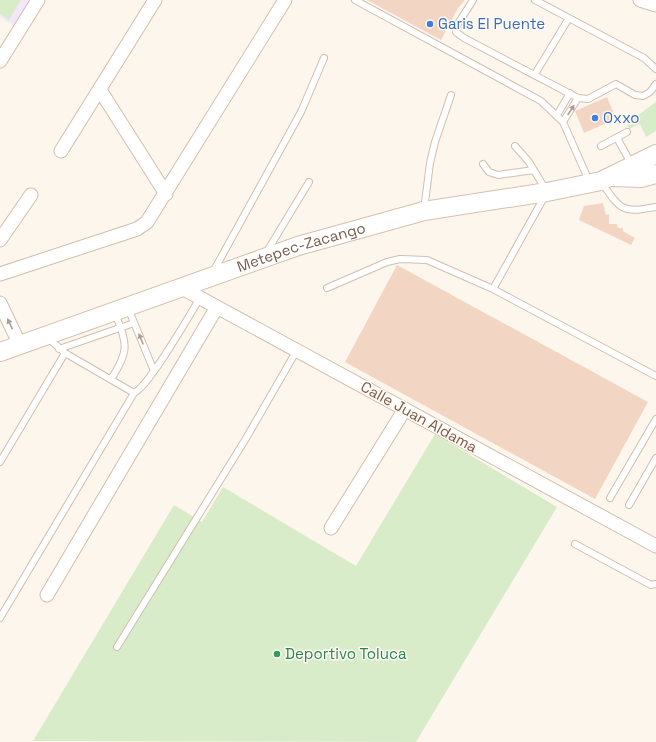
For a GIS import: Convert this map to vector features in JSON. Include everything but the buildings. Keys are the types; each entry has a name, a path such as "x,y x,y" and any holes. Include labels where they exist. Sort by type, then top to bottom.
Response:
{"main road":[{"name":"Metepec-Zacango","path":"601,180 656,154"},
{"name":"Metepec-Zacango","path":"0,352 46,336 124,317 182,288 298,246 424,211 547,192 601,180 641,178 656,174"}],"street":[{"path":"0,61 38,0"},
{"path":"61,151 155,0"},
{"path":"0,274 137,229 147,222 166,194 285,0"},
{"path":"640,0 656,5"},
{"path":"100,90 166,194"},
{"path":"0,240 31,195"},
{"name":"Calle Juan Aldama","path":"182,288 656,546"},
{"path":"0,304 20,345"},
{"path":"47,595 217,307"},
{"path":"331,528 405,409"}],"lane":[{"path":"355,0 532,95 557,115 563,122 615,201 632,211 656,207"},
{"path":"473,0 456,27 456,32 464,38 535,74 578,98 588,99 616,84 635,95 643,96 650,92 656,84"},
{"path":"535,0 644,58 656,69"},
{"path":"535,74 569,18"},
{"path":"209,278 301,112 324,58"},
{"path":"557,115 570,93"},
{"path":"424,211 430,163 435,142 451,95"},
{"path":"563,122 578,98"},
{"path":"601,146 627,132"},
{"path":"617,138 632,166"},
{"path":"493,289 547,192 534,170 515,146"},
{"path":"483,164 488,172 498,175 534,170"},
{"path":"262,259 309,182"},
{"path":"326,288 387,262 417,258 434,262 493,289 656,376"},
{"path":"0,618 134,393 139,391 154,371 200,298"},
{"path":"124,317 154,371"},
{"path":"0,462 62,351 124,317"},
{"path":"111,379 119,366 125,351 124,317"},
{"path":"46,336 62,351 134,393"},
{"path":"116,647 245,440 296,350"},
{"path":"610,498 656,419"},
{"path":"629,505 656,458"},
{"path":"575,544 651,585 656,584"}],"shaded area":[{"path":"0,0 33,0 16,27 0,17"}],"green space":[{"path":"0,0 21,0 9,20 0,14"},
{"path":"656,102 656,131 646,137 640,124 629,129 625,119 637,116"},
{"name":"Deportivo Toluca","path":"435,434 557,507 416,742 33,741 174,505 202,522 223,487 356,566"}],"place":[{"name":"Garis El Puente","path":"430,24"},
{"name":"Oxxo","path":"595,118"},
{"name":"Deportivo Toluca","path":"277,654"}]}
